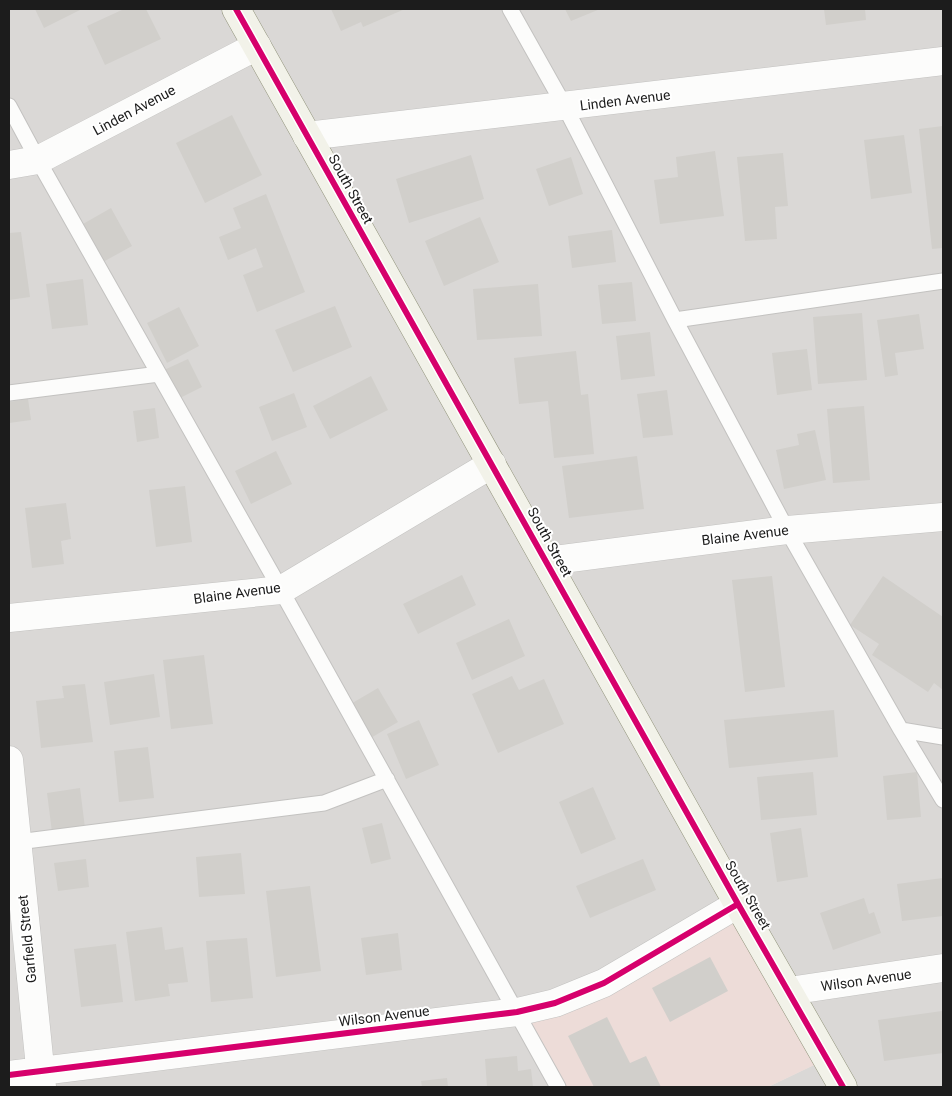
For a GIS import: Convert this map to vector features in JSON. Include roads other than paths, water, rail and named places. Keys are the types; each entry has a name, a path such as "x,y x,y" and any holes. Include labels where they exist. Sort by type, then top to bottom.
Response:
{"street":[{"name":"South Street","path":"236,9 738,904 843,1087"},
{"name":"Linden Avenue","path":"9,165 38,160 256,46"},
{"name":"Linden Avenue","path":"307,136 943,61"},
{"name":"Blaine Avenue","path":"9,618 281,590 492,464"},
{"name":"Blaine Avenue","path":"547,561 787,530 943,517"},
{"name":"Garfield Street","path":"9,760 13,843 42,1079"},
{"name":"Wilson Avenue","path":"9,1075 42,1079 517,1012 555,1003 604,983 738,904"},
{"name":"Wilson Avenue","path":"789,991 943,968"}],"lane":[{"path":"510,9 565,107 675,320 787,530 943,800"},
{"path":"9,106 558,1087"},
{"path":"675,320 943,281"},
{"path":"9,393 159,374"},
{"path":"901,730 943,737"},
{"path":"13,843 324,803 387,779"}]}
